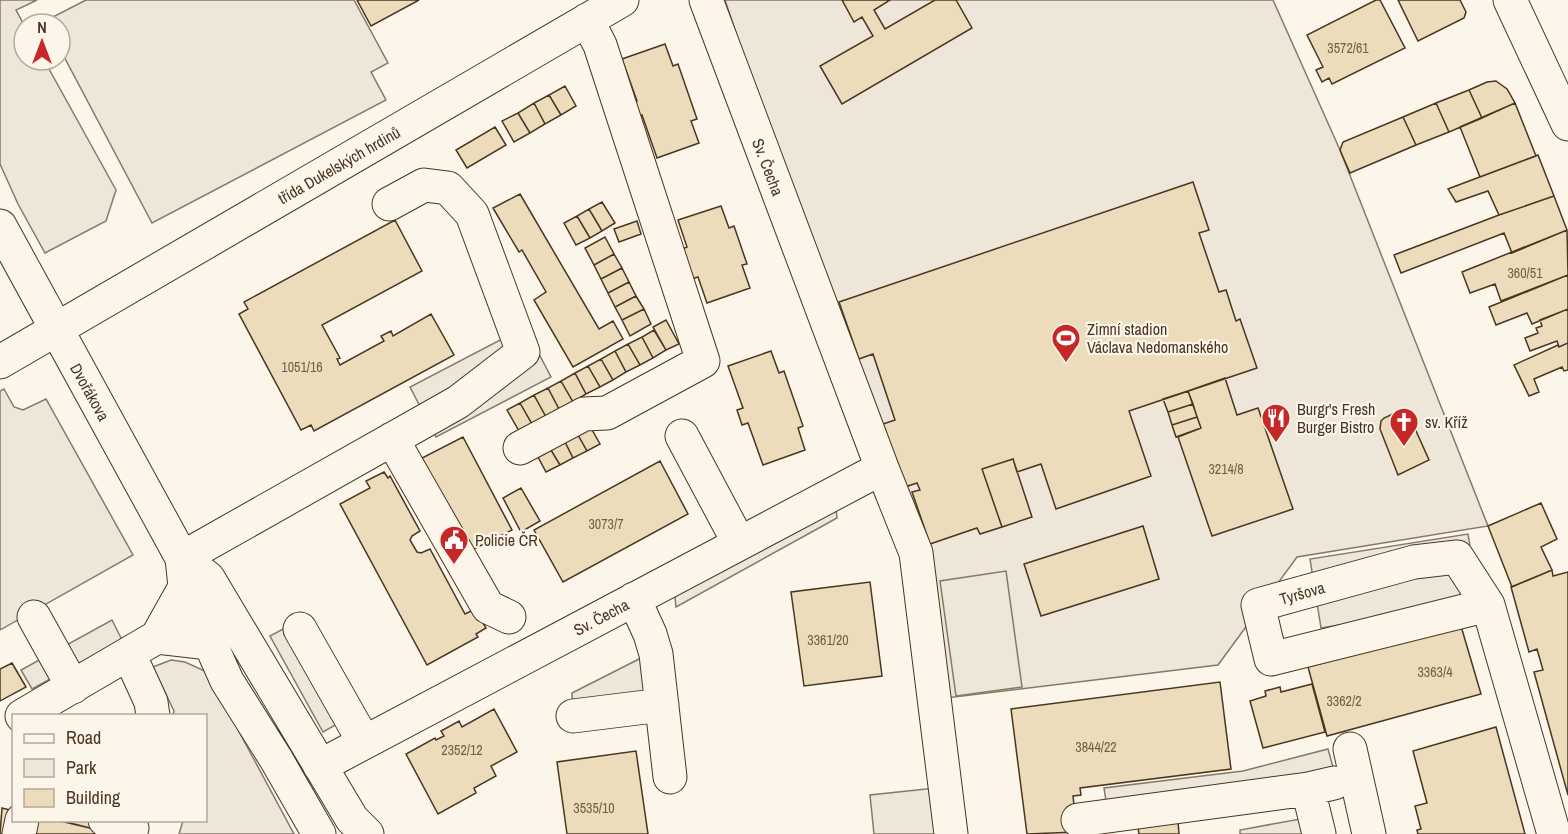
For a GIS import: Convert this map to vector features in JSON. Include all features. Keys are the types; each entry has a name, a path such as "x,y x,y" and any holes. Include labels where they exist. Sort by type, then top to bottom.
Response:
{"street":[{"name":"třída Dukelských hrdinů","path":"0,362 622,0"},
{"name":"Sv. Čecha","path":"706,0 916,553 951,834"},
{"path":"1510,0 1568,124"},
{"path":"520,448 584,414 608,413 703,361 600,45 587,20"},
{"path":"25,714 157,637 183,572 392,439 458,402 523,352 472,214 448,188 424,185 389,204"},
{"name":"Dvořákova","path":"0,226 183,572 209,643 227,681 319,834"},
{"path":"682,436 739,543"},
{"path":"392,439 488,607 509,617"},
{"name":"Sv. Čecha","path":"320,766 882,468"},
{"name":"Tyršova","path":"1488,604 1271,659 1258,605 1414,562 1457,556 1488,604 1554,834"},
{"name":"Dvořákova","path":"183,572 208,578 352,819 367,834"},
{"path":"634,599 650,634 656,654 670,777"},
{"path":"34,617 73,687"},
{"path":"300,629 364,742"},
{"path":"157,637 209,643"},
{"path":"129,654 150,702 153,714"},
{"path":"573,716 662,705"},
{"path":"1350,749 1369,834"},
{"path":"1078,820 1125,824 1321,786 1319,834"}],"green space":[{"path":"0,0 37,0 16,10 17,12 12,12 12,72 51,72 116,190 106,221 45,253 18,204 0,164"},
{"path":"725,0 1273,0 1340,150 1488,526 1297,557 1218,665 938,699 859,398"},
{"path":"171,660 185,662 207,672 294,834 179,834 183,822 207,822 207,714 173,714 174,711 153,667"}],"shaded area":[{"path":"86,0 354,0 388,63 371,72 386,100 152,223 72,72 72,12 63,12"},
{"path":"525,327 551,377 436,437 410,387"},
{"path":"4,389 14,407 23,410 46,399 133,555 0,630 0,391"},
{"path":"835,500 837,518 676,607 674,588"},
{"path":"1468,534 1479,602 1321,628 1310,559"},
{"path":"1006,571 1022,687 956,696 940,581"},
{"path":"309,615 362,710 323,732 270,636"},
{"path":"112,620 122,640 32,689 21,670"},
{"path":"645,656 650,707 573,716 572,693"},
{"path":"1328,749 1334,771 1107,807 1104,788 1243,771"},
{"path":"945,787 951,834 874,834 870,795"},
{"path":"1300,819 1307,834 1240,834 1240,830"}],"building":[{"path":"357,0 419,0 371,26"},
{"path":"842,0 890,0 874,10 885,29 935,0 956,0 972,28 842,104 820,66 873,36 862,17 854,22"},
{"path":"1380,0 1405,48 1332,84 1329,78 1322,82 1316,70 1323,67 1307,35"},
{"path":"1398,0 1460,0 1466,12 1464,18 1418,41"},
{"path":"665,44 673,66 678,64 697,119 691,121 699,143 657,158 642,115 637,117 632,102 637,101 622,59"},
{"path":"1496,81 1507,89 1515,103 1482,118 1469,90 1487,82"},
{"path":"565,86 576,106 561,115 549,95"},
{"path":"1469,90 1482,118 1449,132 1436,103"},
{"path":"549,95 561,115 545,124 534,103"},
{"path":"534,103 545,124 530,133 518,113"},
{"path":"1436,103 1449,132 1416,145 1403,117"},
{"path":"1515,103 1536,156 1480,177 1460,127"},
{"path":"518,113 530,133 514,142 502,121"},
{"path":"1403,117 1416,145 1350,173 1340,150 1343,142"},
{"path":"495,127 506,145 467,168 456,150"},
{"path":"1538,155 1554,196 1499,215 1488,191 1456,202 1448,189"},
{"name":"Zimní stadion Václava Nedomanského","path":"1193,182 1209,230 1199,233 1219,292 1226,290 1236,321 1240,319 1257,368 1129,411 1151,476 1056,509 1041,464 1017,472 1013,459 982,469 1002,527 980,534 977,528 930,544 912,492 920,490 917,483 905,487 883,424 895,420 873,354 859,359 839,302"},
{"path":"520,194 599,329 613,321 623,339 573,367 534,300 546,292 522,250 519,252 493,208"},
{"path":"1554,196 1567,230 1512,253 1504,233 1401,273 1394,255"},
{"path":"602,202 615,223 602,231 589,209"},
{"path":"721,206 729,228 734,226 747,264 742,265 750,288 707,303 698,277 692,279 682,249 687,247 678,220"},
{"path":"589,209 602,231 590,238 577,216"},
{"path":"577,216 590,238 576,245 564,223"},
{"path":"395,220 422,271 322,325 340,358 337,359 340,365 384,341 381,336 391,331 393,336 431,314 454,355 314,431 311,425 301,430 239,314 248,309 244,302"},
{"path":"637,221 641,234 619,242 614,229"},
{"path":"1567,230 1568,275 1501,301 1495,284 1470,293 1462,272"},
{"path":"605,237 614,254 594,265 585,248"},
{"path":"614,254 622,268 601,279 594,265"},
{"path":"622,268 629,282 608,293 601,279"},
{"path":"1568,275 1568,309 1532,324 1527,313 1496,325 1489,307"},
{"path":"629,282 636,296 615,307 608,293"},
{"path":"636,296 644,309 622,320 615,307"},
{"path":"644,309 651,324 630,336 622,320"},
{"path":"1568,309 1568,343 1559,347 1557,341 1530,351 1525,338 1538,333 1536,328 1542,326 1540,320"},
{"path":"666,320 679,344 666,350 653,327"},
{"path":"654,330 666,350 653,358 642,337"},
{"path":"642,337 653,358 640,365 628,344"},
{"path":"1568,343 1568,370 1564,371 1562,367 1534,379 1539,392 1529,396 1514,365 1558,345 1559,347"},
{"path":"628,344 640,365 626,372 615,351"},
{"path":"615,351 626,372 613,380 601,359"},
{"path":"771,351 779,373 784,371 803,426 798,428 805,450 763,465 748,423 742,425 737,410 743,408 728,366"},
{"path":"601,359 613,380 600,387 588,366"},
{"path":"588,366 600,387 586,394 575,373"},
{"path":"575,373 586,394 573,402 561,381"},
{"path":"1225,378 1237,415 1258,408 1293,509 1212,536 1178,437 1201,428 1188,391"},
{"path":"561,381 573,402 559,409 548,388"},
{"path":"548,388 559,409 546,417 534,395"},
{"path":"1188,391 1193,404 1168,412 1163,399"},
{"path":"534,395 546,417 532,424 520,403"},
{"path":"520,403 532,424 519,431 507,410"},
{"path":"1193,404 1197,417 1172,425 1168,412"},
{"name":"sv. Kříž","path":"1397,412 1405,415 1412,422 1429,460 1398,475 1380,429 1384,418"},
{"path":"1197,417 1201,428 1176,437 1172,425"},
{"path":"591,428 600,444 587,451 578,435"},
{"path":"578,435 587,451 573,458 565,442"},
{"path":"463,437 512,530 470,551 422,458"},
{"path":"565,442 573,458 560,465 551,450"},
{"path":"551,450 560,465 546,472 538,457"},
{"path":"1013,459 1032,517 1002,527 982,469"},
{"path":"660,461 688,514 563,582 534,530"},
{"path":"384,472 388,478 390,476 420,531 410,540 417,552 421,553 430,549 465,614 475,609 486,628 476,634 478,637 427,665 340,504 370,488 366,481"},
{"path":"521,488 540,521 521,532 503,498"},
{"path":"1541,503 1557,539 1541,547 1552,570 1512,587 1488,526"},
{"path":"1143,526 1159,579 1041,616 1024,564"},
{"path":"1552,570 1553,576 1568,572 1568,795 1534,672 1543,670 1537,649 1529,652 1511,587"},
{"path":"870,582 882,676 804,686 791,592"},
{"path":"1461,626 1481,694 1327,736 1308,667"},
{"path":"12,663 26,687 0,701 0,669"},
{"path":"1220,682 1231,769 1080,788 1081,795 1073,796 1077,832 1027,834 1011,709"},
{"path":"1312,684 1325,732 1263,748 1250,701 1266,696 1265,691 1280,687 1281,692"},
{"path":"494,709 517,752 491,766 496,776 474,788 476,793 438,814 406,754 435,738 436,740 444,736 441,731 459,721 462,727"},
{"path":"1496,727 1525,834 1418,834 1417,830 1421,829 1415,806 1427,803 1413,751"},
{"path":"636,751 648,834 567,834 557,762"},
{"path":"2,808 12,810 12,822 64,822 115,834 0,834"},
{"path":"1178,821 1179,834 1139,834 1138,827"},
{"path":"66,822 112,822 110,833"}],"place":[{"name":"Zimní stadion Václava Nedomanského","path":"1066,364"},
{"name":"Burgr's Fresh Burger Bistro","path":"1276,444"},
{"name":"sv. Kříž","path":"1404,448"},
{"name":"Policie ČR","path":"454,566"}]}
